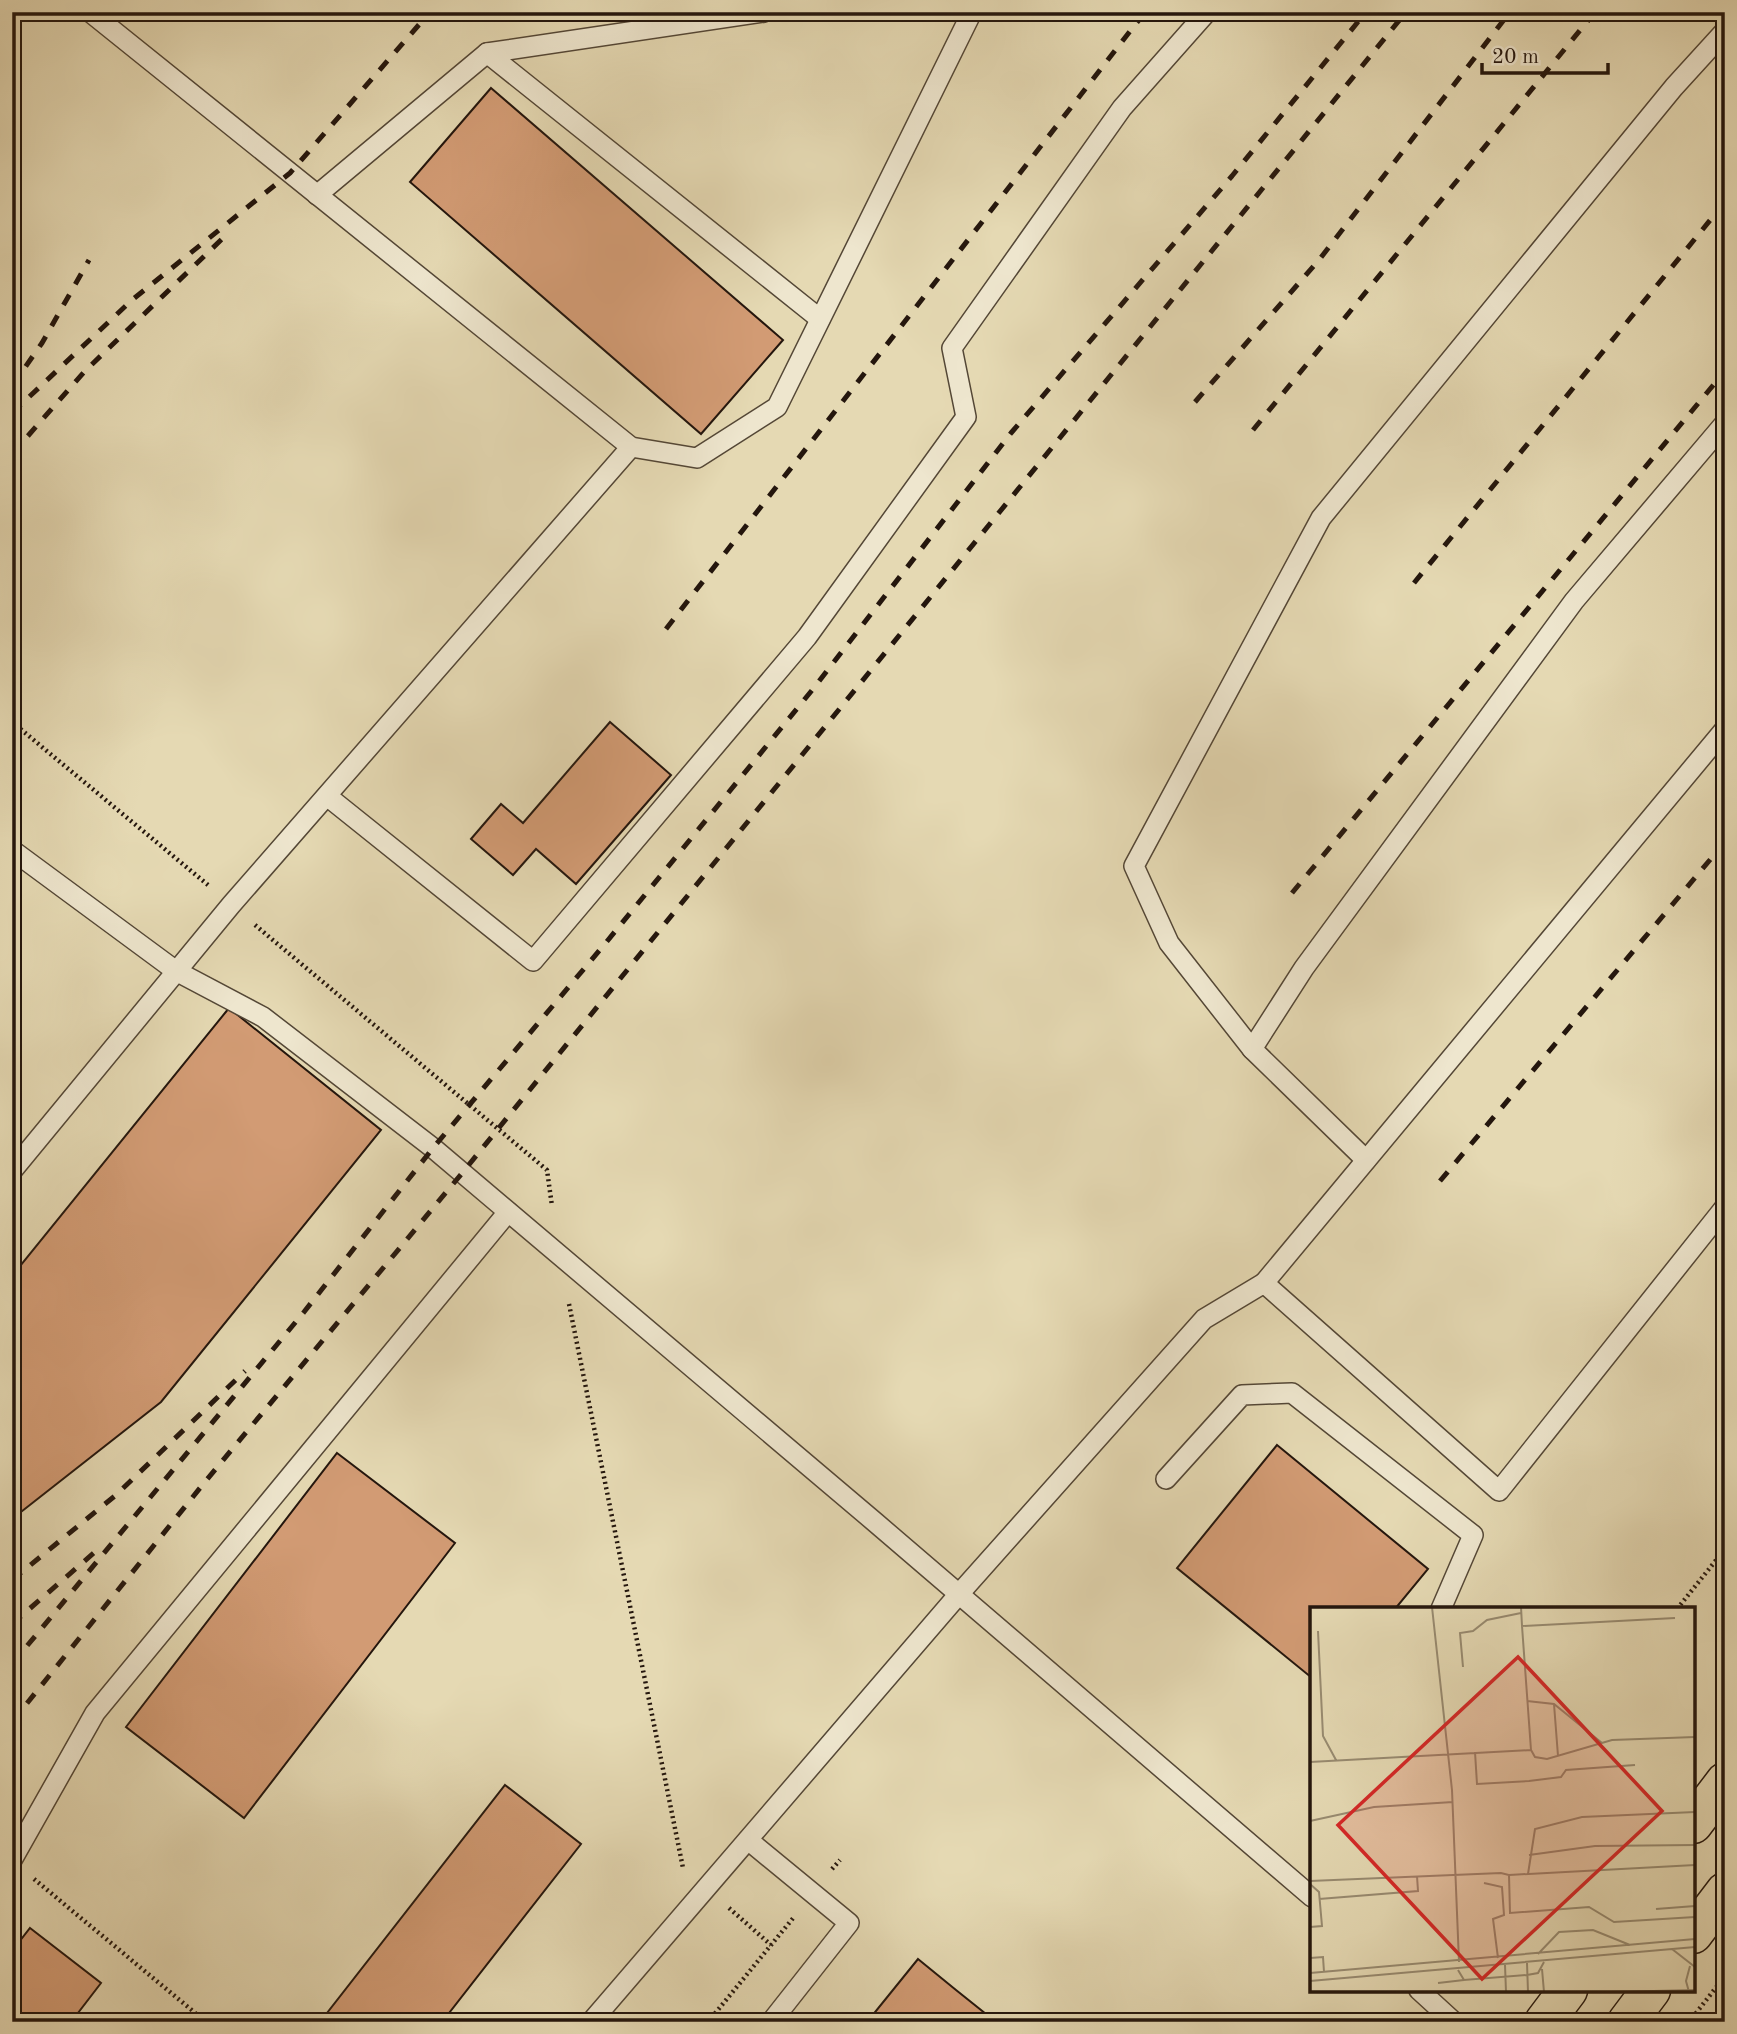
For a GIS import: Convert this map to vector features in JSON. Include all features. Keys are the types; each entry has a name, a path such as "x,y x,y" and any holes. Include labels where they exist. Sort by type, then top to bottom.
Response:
{"main road":[{"path":"1695,1818 1725,1782"},
{"path":"1695,1931 1725,1892"},
{"path":"1544,2022 1566,1992"},
{"path":"1627,2022 1650,1992"}],"lane":[{"path":"90,12 631,447 697,458 777,407 972,12"},
{"path":"317,195 487,53 764,12"},
{"path":"327,796 533,961 807,637 966,417 952,348 1122,108 1207,12"},
{"path":"1366,1160 1252,1049 1169,943 1134,866 1321,518 1674,87 1725,32"},
{"path":"487,53 820,319"},
{"path":"1252,1049 1304,968 1574,601 1725,423"},
{"path":"12,1171 176,971 631,447"},
{"path":"592,2022 959,1594 1203,1319 1264,1283 1725,729"},
{"path":"12,850 176,971 263,1017 443,1156 1310,1896"},
{"path":"1264,1283 1499,1491 1725,1207"},
{"path":"18,1867 95,1713 508,1212"},
{"path":"1166,1479 1242,1395 1292,1393 1473,1535 1442,1607"},
{"path":"748,1840 849,1923 771,2022"},
{"path":"1421,1992 1454,2022"}],"path":[{"path":"1679,1607 1725,1549"},
{"path":"708,2022 840,1860"},
{"path":"18,1867 206,2022"},
{"path":"1689,2022 1725,1976"}],"building":[{"path":"491,88 783,340 701,434 410,182"},
{"path":"610,722 671,775 576,884 536,849 513,875 471,839 501,804 523,823"},
{"path":"229,1008 381,1130 161,1402 12,1519 12,1276"},
{"path":"1277,1445 1428,1569 1397,1607 1310,1607 1310,1676 1177,1568"},
{"path":"337,1453 455,1543 244,1818 126,1727"},
{"path":"505,1785 581,1844 442,2022 320,2022"},
{"path":"30,1928 101,1983 71,2022 12,2022 12,1951"},
{"path":"918,1959 956,1990 996,2022 867,2022"}],"railway":[{"path":"12,413 132,300 290,173 430,12"},
{"path":"666,629 1145,12"},
{"path":"12,1664 304,1312 433,1148 604,945 813,689 1011,433 1232,176 1366,12"},
{"path":"12,1722 204,1483 463,1172 1406,12"},
{"path":"1195,402 1319,260 1510,12"},
{"path":"1253,430 1595,12"},
{"path":"1414,583 1725,202"},
{"path":"12,454 85,371 222,239"},
{"path":"12,386 42,343 89,260"},
{"path":"1292,893 1725,371"},
{"path":"1440,1181 1725,842"},
{"path":"12,1580 116,1495 245,1371"},
{"path":"12,1624 96,1551"}]}
